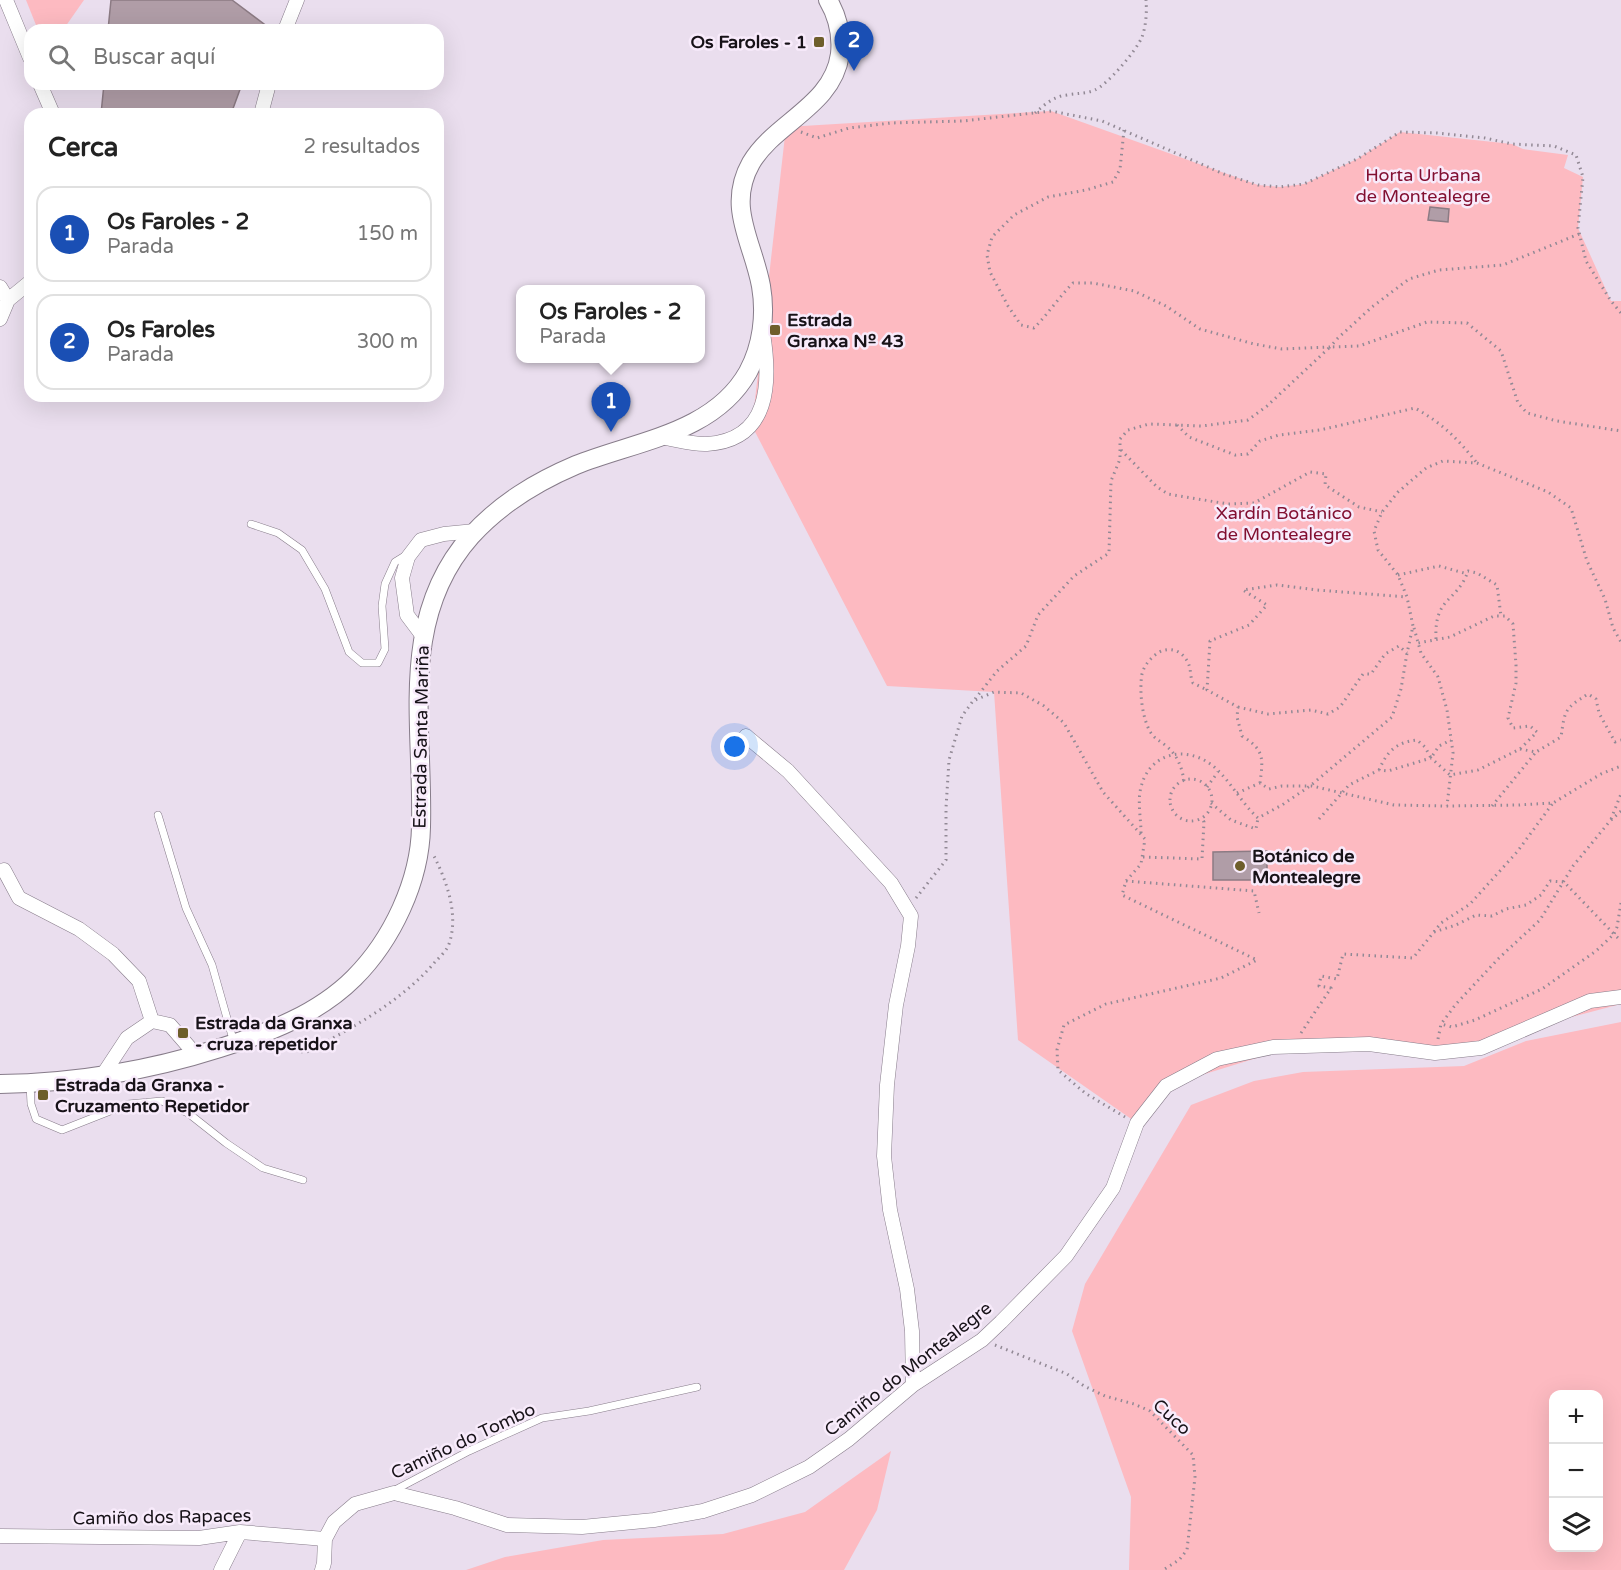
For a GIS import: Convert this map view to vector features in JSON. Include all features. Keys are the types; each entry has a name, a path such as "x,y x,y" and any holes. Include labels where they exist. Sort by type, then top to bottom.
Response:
{"main road":[{"name":"Estrada Santa Mariña","path":"0,1084 30,1084 144,1070 234,1044 299,1017 353,980 366,965 383,942 402,905 415,869 421,831 418,676 422,635 444,573 475,531 514,497 544,479 580,464 660,437 706,416 733,393 753,362 760,341 762,325 761,284 741,215 740,187 757,154 818,98 835,75 841,40 838,21 828,0"}],"street":[{"path":"6,0 24,44"},
{"path":"287,24 297,0"},
{"path":"43,90 50,108"},
{"path":"262,108 267,90"},
{"path":"0,287 8,300"},
{"path":"0,319 8,300 24,287"},
{"path":"660,437 704,444 730,441 752,426 763,406 768,361 762,325"},
{"path":"422,635 407,615 402,578 408,557 421,540 444,534 475,531"},
{"path":"746,736 788,771 891,883 911,916 908,946 896,1005 887,1085 884,1156 890,1210 907,1289 912,1331 913,1385"},
{"path":"4,870 19,898 79,929 113,954 139,981 152,1021"},
{"name":"Camiño do Montealegre","path":"325,1539 334,1522 354,1504 394,1493 455,1508 507,1526 582,1527 654,1520 703,1510 752,1495 809,1467 849,1439 913,1385 982,1340 1066,1256 1113,1188 1137,1123 1166,1086 1217,1059 1273,1047 1369,1044 1435,1053 1481,1048 1590,1001 1621,998"},
{"path":"102,1076 127,1038 152,1021 170,1025 196,1055"},
{"path":"221,1570 240,1532"},
{"name":"Camiño dos Rapaces","path":"0,1536 199,1538 240,1532 325,1539"},
{"path":"322,1570 325,1539"}],"lane":[{"path":"251,524 278,533 302,550 325,590 349,652 362,663 378,663 385,649 382,606 385,584 395,562 412,552"},
{"path":"158,815 186,908 212,965 234,1044"},
{"path":"30,1084 31,1104 36,1119 62,1130 128,1104 162,1101 188,1113 263,1168 303,1180"},
{"name":"Camiño do Tombo","path":"383,1496 469,1451 542,1418 589,1411 697,1387"}],"path":[{"path":"1035,113 1051,100 1097,89 1110,78 1142,38 1145,27 1146,0"},
{"path":"786,127 817,138 849,128 963,121 1051,111 1102,121 1224,174 1258,185 1280,187 1304,184 1357,159 1400,132 1437,133 1485,138 1512,144 1554,146 1576,155 1583,177 1578,228 1586,261 1611,301 1620,310"},
{"path":"1124,130 1120,169 1113,182 1048,197 1014,215 992,237 987,255 990,272 1021,325 1034,328 1073,283 1094,283 1134,291 1166,306 1200,329 1282,349 1359,346 1427,322 1467,323 1501,351 1518,403 1527,413 1557,422 1621,431"},
{"path":"907,909 946,860 949,760 962,716 997,671 1026,646 1038,615 1074,576 1109,553 1111,481 1120,459 1120,439 1128,430 1149,424 1202,426 1248,420 1267,406 1372,307 1409,279 1439,270 1503,265 1580,233"},
{"path":"1177,425 1189,437 1235,455 1242,455 1248,454 1260,441 1280,435 1320,430 1415,408 1430,416 1456,436 1477,463"},
{"path":"1120,449 1157,487 1168,494 1228,504 1254,503 1310,472 1326,474 1325,485 1359,507 1382,512"},
{"path":"1447,806 1453,753 1447,710 1437,677 1421,653 1407,597 1398,575 1378,550 1374,531 1382,512 1398,492 1426,468 1443,461 1477,463 1548,492 1571,508 1587,561 1605,599 1613,628 1621,642"},
{"path":"1398,575 1439,566 1464,573 1468,571 1487,578 1497,585 1501,616"},
{"path":"1436,639 1435,621 1446,600 1464,584 1468,571"},
{"path":"1207,690 1210,641 1249,625 1267,605 1243,590 1277,585 1407,597"},
{"path":"1418,643 1450,637 1494,616 1505,616 1513,624 1516,682 1508,718 1513,728 1530,726 1537,732 1520,749 1478,770 1450,775"},
{"path":"1258,818 1310,786 1392,717 1401,689 1413,626"},
{"path":"1184,781 1181,763 1167,746 1158,741 1150,732 1142,695 1142,671 1149,660 1164,648 1171,649 1189,665 1193,683 1238,707 1268,714 1311,710 1328,714 1340,707 1363,674 1371,674 1385,654 1399,646 1407,653"},
{"path":"973,701 994,692 1021,693 1044,706 1064,723 1103,792 1145,839 1141,864 1126,881 1122,895 1257,960 1221,978 1106,1005 1064,1025 1057,1050 1058,1070 1085,1093 1137,1123"},
{"path":"1492,806 1536,752 1561,737 1565,712 1574,702 1588,694 1596,699 1599,713 1615,742 1621,740"},
{"path":"1238,707 1236,717 1242,736 1253,742 1261,753 1263,762 1260,783"},
{"path":"1379,770 1384,758 1392,748 1404,741 1417,740 1425,747 1431,758 1450,775"},
{"path":"1319,819 1349,785 1379,770 1388,771 1431,758 1439,747 1452,740"},
{"path":"1520,749 1536,752"},
{"path":"1141,835 1140,792 1145,775 1155,762 1172,753 1189,754 1212,765 1258,818 1257,829 1231,820 1211,803"},
{"path":"1292,1047 1331,988 1319,986 1321,976 1337,979 1343,954 1413,958 1441,923 1470,904 1517,852 1553,803 1601,774 1621,766"},
{"path":"1207,787 1218,772"},
{"path":"1195,780 1207,787 1210,793 1211,803 1207,813 1195,821 1181,819 1172,810 1170,803 1172,790 1184,781 1195,780"},
{"path":"1260,783 1269,789 1282,786 1310,786 1394,805 1492,806 1553,803"},
{"path":"1237,793 1260,783"},
{"path":"1610,821 1621,794"},
{"path":"1435,1053 1441,1024 1470,988 1540,920 1573,866 1621,811"},
{"path":"1142,857 1202,859 1204,822 1202,818"},
{"path":"257,1036 305,1053 355,1027 420,980 449,946 453,918 447,881 421,831"},
{"path":"1126,881 1254,891 1259,913"},
{"path":"1434,932 1476,915 1492,916 1506,909 1526,905 1541,895 1550,881 1564,882 1621,941"},
{"path":"1441,1024 1452,1027 1475,1020 1542,989 1596,951 1614,934 1621,903"},
{"name":"Cuco","path":"982,1340 1067,1374 1084,1386 1105,1396 1134,1404 1150,1412 1193,1455 1195,1477 1187,1550 1179,1560 1163,1570"}],"green space":[{"path":"26,0 84,0 67,24 36,24"},
{"name":"Xardín Botánico de Montealegre","path":"1051,111 1258,185 1280,187 1304,184 1357,159 1400,132 1512,144 1523,149 1568,155 1564,168 1583,177 1578,228 1611,301 1621,301 1621,1004 1435,1053 1292,1047 1166,1086 1137,1123 1018,1040 994,692 887,686 752,426 786,127"},
{"path":"1621,1022 1621,1570 1129,1570 1131,1497 1072,1331 1085,1284 1191,1105 1254,1081 1303,1072 1464,1066 1526,1041"},
{"path":"891,1451 877,1510 844,1570 466,1570 505,1557 603,1540 723,1534 805,1512"}],"building":[{"path":"111,0 232,0 264,24 109,24"},
{"path":"103,90 240,90 233,108 102,108"},
{"path":"1430,207 1449,209 1448,222 1428,220"},
{"name":"Botánico de Montealegre","path":"1267,851 1267,880 1213,880 1213,852"}],"place":[{"name":"Os Faroles - 1","path":"819,42"},
{"name":"Os Faroles","path":"854,71"},
{"name":"Estrada Granxa Nº 43","path":"775,330"},
{"name":"Os Faroles - 2","path":"611,432"},
{"name":"Botánico de Montealegre","path":"1240,866"},
{"name":"Estrada da Granxa - cruza repetidor","path":"183,1033"},
{"name":"Estrada da Granxa - Cruzamento Repetidor","path":"43,1095"}],"park label":[{"name":"Horta Urbana de Montealegre","path":"1423,186"}]}
